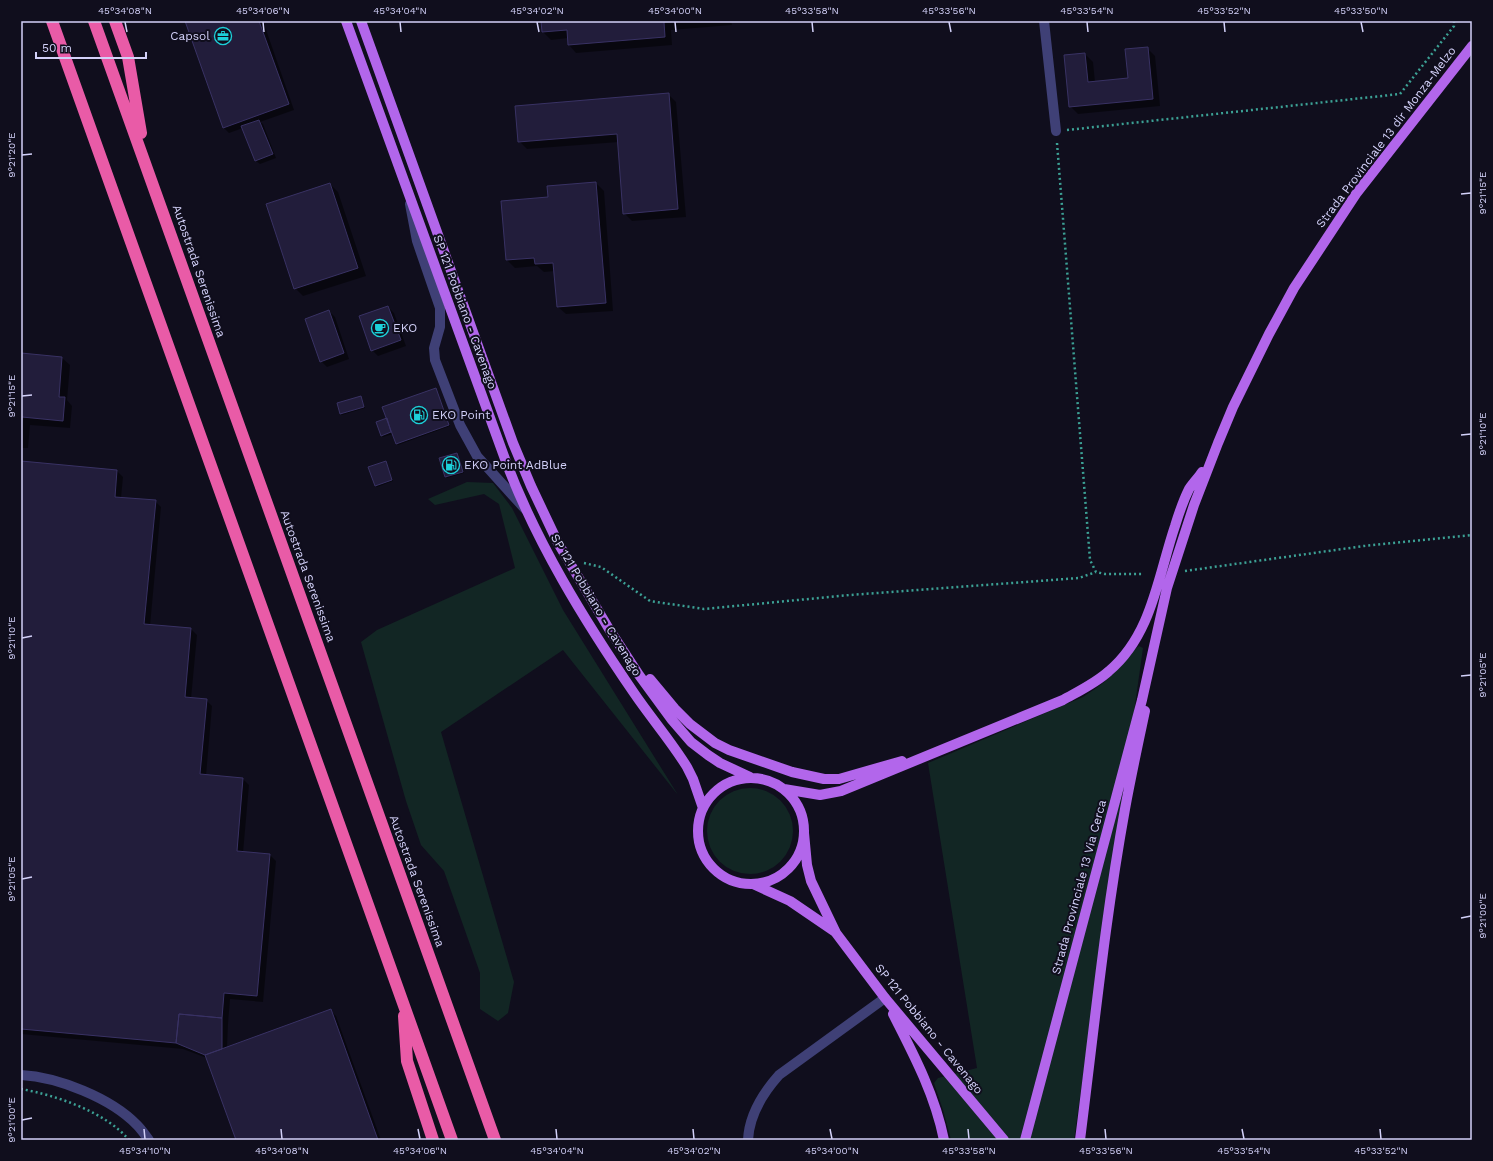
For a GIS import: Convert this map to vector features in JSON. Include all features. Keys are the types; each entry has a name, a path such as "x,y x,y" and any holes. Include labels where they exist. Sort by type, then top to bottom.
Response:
{"highway":[{"path":"52,21 452,1140"},
{"name":"Autostrada Serenissima","path":"94,21 495,1140"},
{"path":"115,21 128,57 146,164"},
{"path":"404,1003 407,1061 433,1140"}],"main road":[{"name":"SP 121 Pobbiano - Cavenago","path":"346,21 508,468 527,512 560,575 605,648 687,767 695,783 703,808"},
{"name":"SP 121 Pobbiano - Cavenago","path":"362,21 513,443 536,498 568,559 609,629 643,681 684,735 720,763 750,778"},
{"name":"Strada Provinciale 13 dir Monza-Melzo","path":"1155,640 1167,588 1194,505 1233,407 1269,334 1294,288 1356,194 1472,46"},
{"path":"784,789 818,794 835,793 1063,700 1095,682 1116,665 1131,646 1144,625 1152,604 1167,549 1182,505 1190,489 1211,461"},
{"path":"609,629 627,647 674,709 702,734 729,750 792,772 824,779 844,778 882,766 925,756"},
{"path":"1080,1140 1114,881 1127,797 1149,694 1155,640"},
{"name":"Strada Provinciale 13 Via Cerca","path":"1026,1136 1142,700 1155,640"},
{"name":"SP 121 Pobbiano - Cavenago","path":"804,834 800,852 789,868 779,877 770,881 753,884 742,883 729,880 714,870 708,862 701,848 698,834 699,819 703,808 711,796 721,787 736,780 750,778 769,781 784,789 792,796 804,820 807,865 811,881 836,933 885,998 1004,1140"},
{"name":"SP 121 Pobbiano - Cavenago","path":"753,884 790,901 836,933"},
{"path":"885,998 928,1086 937,1112 944,1140"}],"street":[{"path":"1044,21 1056,131"},
{"path":"408,194 417,241 440,308 440,327 434,348 438,366 460,425 469,444 482,462 527,512"},
{"path":"748,1140 750,1124 755,1111 770,1086 779,1075 885,998"},
{"path":"21,1075 36,1076 68,1085 93,1095 118,1110 137,1125 149,1140"}],"path":[{"path":"1096,572 1090,560 1056,131 1400,94 1454,26 1454,21"},
{"path":"1185,571 1364,546 1472,536"},
{"path":"568,559 601,567 650,601 704,609 1079,578 1096,572 1106,574 1143,574"},
{"path":"21,1089 64,1101 88,1111 109,1122 129,1140"}],"green space":[{"path":"467,482 493,483 512,508 563,610 678,795 563,650 441,732 514,982 508,1013 498,1021 480,1009 480,973 444,871 421,845 406,801 361,642 377,630 515,568 499,504 484,494 435,505 428,499"},
{"path":"1139,646 1143,648 1074,1140 951,1140 934,1083 938,1078 977,1068 928,763 1083,697 1112,675"},
{"path":"750,788 767,791 781,800 790,814 793,831 790,848 781,862 767,871 750,874 733,871 719,862 710,848 707,831 710,814 719,800 733,791"}],"building":[{"path":"185,21 259,21 289,104 223,128"},
{"path":"541,21 681,21 664,22 665,37 568,45 567,30 542,32"},
{"path":"1148,47 1153,99 1069,107 1064,55 1085,53 1088,82 1128,78 1125,49"},
{"path":"669,93 678,209 623,214 617,134 518,142 515,106"},
{"path":"259,120 273,154 255,161 241,126"},
{"path":"596,182 606,303 557,307 553,263 535,264 534,258 506,260 501,201 548,197 547,186"},
{"path":"330,183 358,268 294,289 266,204"},
{"path":"388,306 401,340 371,351 359,316"},
{"path":"329,310 344,353 320,362 305,319"},
{"path":"21,353 62,357 59,397 65,397 63,421 22,417 21,430"},
{"path":"436,388 449,425 396,444 382,407"},
{"path":"361,396 364,407 340,414 337,403"},
{"path":"387,418 391,432 381,436 376,422"},
{"path":"457,453 463,472 445,477 439,458"},
{"path":"21,461 117,470 115,497 156,500 144,624 191,628 185,697 207,699 200,774 243,778 237,851 270,854 257,996 224,993 222,1018 179,1014 176,1043 21,1029"},
{"path":"386,461 392,480 375,486 368,467"},
{"path":"331,1009 378,1140 236,1140 205,1055"},
{"path":"179,1014 222,1018 222,1049 205,1055 176,1043"}],"place":[{"name":"Capsol","path":"223,36"},
{"name":"EKO","path":"380,328"},
{"name":"EKO Point","path":"419,415"},
{"name":"EKO Point AdBlue","path":"451,465"}]}
